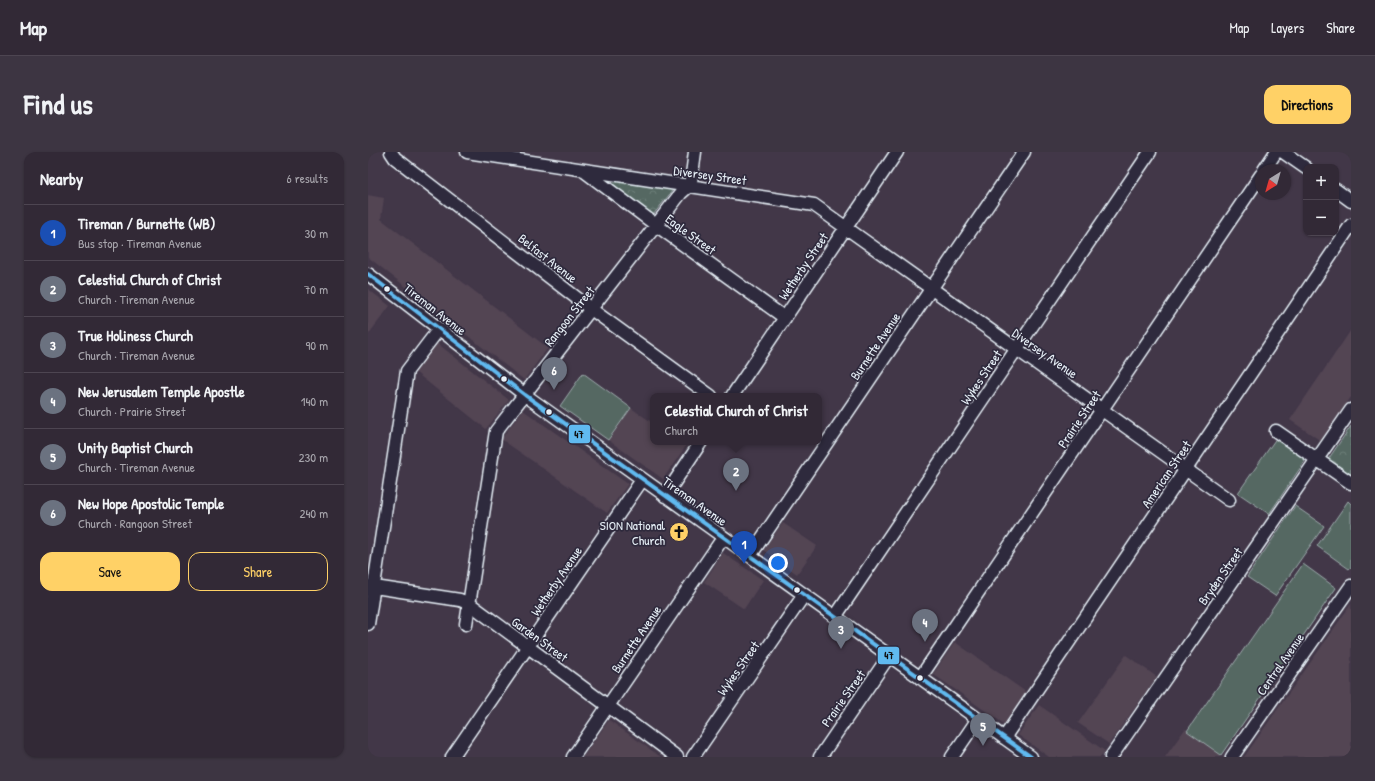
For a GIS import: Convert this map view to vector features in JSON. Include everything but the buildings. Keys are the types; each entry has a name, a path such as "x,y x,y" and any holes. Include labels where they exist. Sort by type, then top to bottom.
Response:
{"street":[{"name":"Belfast Avenue","path":"391,152 395,158 591,309 707,393"},
{"name":"Diversey Street","path":"467,152 814,205 846,227"},
{"path":"689,186 695,152"},
{"name":"Wetherby Street","path":"734,393 897,152"},
{"name":"Burnette Avenue","path":"750,556 1024,152"},
{"name":"Wykes Street","path":"835,617 1150,152"},
{"path":"1268,164 1276,152"},
{"path":"1283,152 1303,166"},
{"name":"Eagle Street","path":"583,170 656,225 785,318"},
{"name":"Prairie Street","path":"920,678 1255,184"},
{"name":"Rangoon Street","path":"466,624 496,431 681,193 689,186"},
{"path":"1339,192 1351,201"},
{"name":"American Street","path":"1004,738 1351,225"},
{"name":"Diversey Avenue","path":"846,227 1229,500"},
{"name":"Tireman Avenue","path":"368,274 525,395 1031,757"},
{"path":"368,624 371,587 407,371 439,329"},
{"name":"Bryden Street","path":"1111,757 1351,410"},
{"path":"1276,431 1351,483"},
{"path":"665,496 699,445"},
{"name":"Wetherby Avenue","path":"452,757 642,480"},
{"name":"Burnette Avenue","path":"573,757 723,538"},
{"name":"Central Avenue","path":"1232,757 1351,586"},
{"name":"Garden Street","path":"371,587 460,600 470,604 527,648 677,757"},
{"name":"Wykes Street","path":"694,757 804,595"},
{"name":"Prairie Street","path":"820,757 889,656"},
{"path":"952,757 978,719"}],"shaded area":[{"path":"368,195 384,198 381,219 548,348 524,380 368,257"},
{"path":"368,289 390,306 368,335"},
{"path":"1351,330 1351,397 1321,441 1290,420"},
{"path":"437,343 509,400 486,429 415,372"},
{"path":"631,408 650,421 650,445 686,446 663,479 608,440"},
{"path":"523,410 628,484 607,513 501,439"},
{"path":"783,523 817,546 797,574 763,550"},
{"path":"723,553 763,580 744,609 704,582"},
{"path":"1351,604 1351,757 1244,757 1317,653"},
{"path":"955,642 1026,692 1004,724 933,674"},
{"path":"1126,655 1157,677 1109,744 1078,723"},
{"path":"1039,705 1105,751 1101,757 1049,757 1018,735"},
{"path":"609,720 661,757 583,757"},
{"path":"1185,729 1221,755 1220,757 1165,757"}],"green space":[{"path":"615,181 673,190 653,215 613,184"},
{"path":"583,373 631,408 608,440 560,406"},
{"path":"1351,426 1351,478 1327,461"},
{"path":"1277,437 1307,458 1269,514 1238,493"},
{"path":"1348,501 1351,504 1351,567 1349,569 1317,546"},
{"path":"1295,506 1324,526 1275,596 1247,577"},
{"path":"1303,564 1336,588 1221,755 1187,731"}],"transit line":[{"name":"47","path":"368,274 525,395 1031,757"}],"place":[{"name":"New Hope Apostolic Temple","path":"554,390"},
{"name":"Celestial Church of Christ","path":"736,491"},
{"name":"SION National Church","path":"679,532"},
{"name":"Tireman / Burnette (WB)","path":"744,564"},
{"name":"New Jerusalem Temple Apostle","path":"925,642"},
{"name":"True Holiness Church","path":"841,649"},
{"name":"Unity Baptist Church","path":"983,746"}]}
